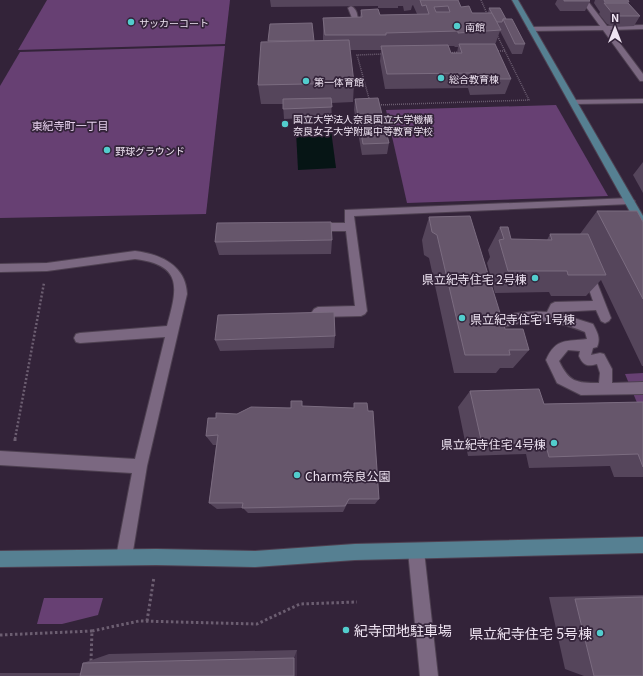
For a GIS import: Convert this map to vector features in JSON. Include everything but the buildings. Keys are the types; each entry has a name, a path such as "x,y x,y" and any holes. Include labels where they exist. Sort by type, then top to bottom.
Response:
{"street":[{"path":"515,0 642,222"},
{"path":"584,0 643,79"},
{"path":"351,8 358,18 354,28"},
{"path":"531,29 643,27"},
{"path":"631,63 643,62"},
{"path":"573,102 643,101"},
{"path":"305,313 361,311 349,213 630,202"},
{"path":"303,228 350,227"},
{"path":"0,268 47,267 135,255 151,257 170,267 181,284 181,294 140,466 124,557"},
{"path":"588,272 605,318"},
{"path":"550,317 555,306 600,305"},
{"path":"494,324 527,317 550,317 572,321 589,328 593,336 593,343 588,345 566,344 558,350 552,360 561,379 581,389 643,388"},
{"path":"80,338 172,331"},
{"path":"588,345 585,356 589,361 600,358 607,369 608,379 604,388"},
{"path":"6,458 140,466"},
{"path":"0,559 156,556 255,559 355,552 643,545"},
{"path":"416,551 429,676"}],"path":[{"path":"481,0 491,22"},
{"path":"388,54 357,55 371,105 529,100 495,29"},
{"path":"489,52 505,51"},
{"path":"443,53 466,52"},
{"path":"6,458 47,267"},
{"path":"147,621 156,556"},
{"path":"0,635 92,631 139,621 257,624 300,604 357,602"},
{"path":"91,668 92,631"}],"shaded area":[{"name":"サッカーコート","path":"47,0 230,0 225,44 18,50"},
{"name":"野球グラウンド","path":"225,46 206,214 0,218 0,86 20,52"},
{"path":"556,105 608,196 407,203 386,110"},
{"path":"331,130 336,168 298,170 296,131"},
{"path":"643,373 643,417 625,374"},
{"path":"44,598 103,598 98,615 62,624 37,624"}],"place":[{"name":"サッカーコート","path":"131,22"},
{"name":"南館","path":"457,26"},
{"name":"総合教育棟","path":"441,78"},
{"name":"第一体育館","path":"306,81"},
{"name":"国立大学法人奈良国立大学機構 奈良女子大学附属中等教育学校","path":"285,124"},
{"name":"野球グラウンド","path":"107,150"},
{"name":"県立紀寺住宅 2号棟","path":"535,278"},
{"name":"県立紀寺住宅 1号棟","path":"462,318"},
{"name":"県立紀寺住宅 4号棟","path":"554,443"},
{"name":"Charm奈良公園","path":"297,475"},
{"name":"紀寺団地駐車場","path":"346,630"},
{"name":"県立紀寺住宅 5号棟","path":"600,633"}],"district":[{"name":"東紀寺町一丁目","path":"70,125"}]}
